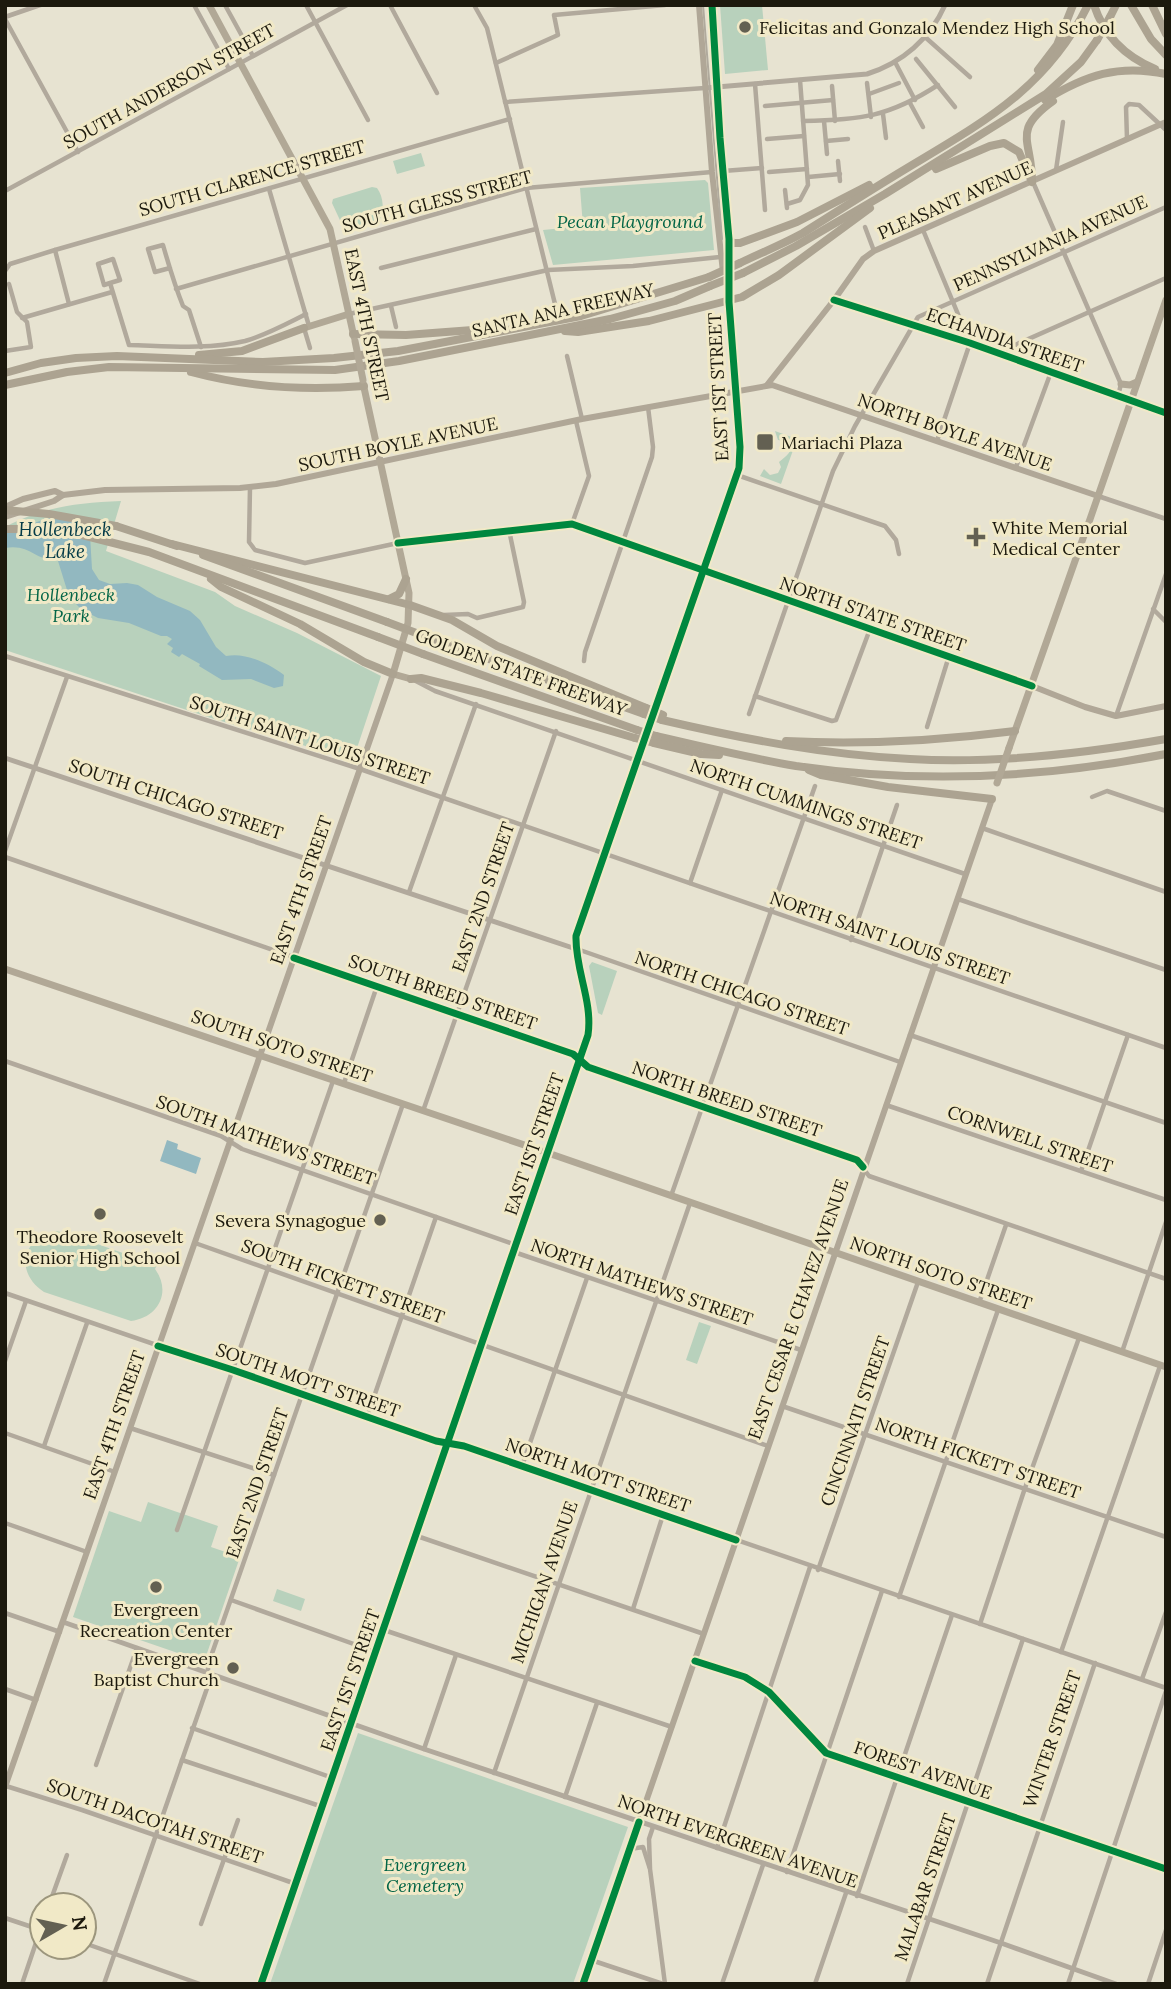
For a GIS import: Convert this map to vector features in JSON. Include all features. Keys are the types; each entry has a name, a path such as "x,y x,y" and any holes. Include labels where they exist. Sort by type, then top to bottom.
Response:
{"highway":[{"path":"1014,99 1057,45 1073,5"},
{"name":"SANTA ANA FREEWAY","path":"5,385 67,372 109,367 335,370 399,361 556,330 675,301 740,263 800,234 989,118 1041,75 1058,56 1088,5"},
{"path":"1094,5 1106,32 1125,52 1139,62 1166,74"},
{"name":"SANTA ANA FREEWAY","path":"5,373 41,363 76,358 117,356 264,362 398,351 581,316 743,273 796,246 885,194 1046,94 1081,62 1097,40 1116,5"},
{"path":"1131,5 1151,39 1166,55"},
{"path":"1154,8 1166,34"},
{"path":"940,161 950,158 1084,79 1123,69 1166,74"},
{"path":"1032,182 1026,141 1029,124 1043,108 1084,79"},
{"path":"919,173 931,171 979,150 1004,144 1019,152 1032,182"},
{"path":"729,239 734,243 743,242 797,222 895,175"},
{"path":"556,330 578,332 649,321 748,295 874,205 885,194"},
{"path":"117,356 242,351 307,327"},
{"path":"354,338 503,329"},
{"path":"178,369 247,383 320,389 363,383"},
{"name":"GOLDEN STATE FREEWAY","path":"5,509 116,526 665,719 741,738 825,752 946,760 1004,758 1128,746 1166,736"},
{"name":"GOLDEN STATE FREEWAY","path":"5,529 56,532 110,541 149,552 636,734 739,756 799,766 906,775 991,776 1074,769 1166,756"},
{"path":"172,544 410,605 439,615 497,646 645,711"},
{"path":"203,573 221,587 300,624 364,662 393,674"},
{"path":"388,600 399,594 406,579"},
{"path":"411,679 421,678 636,734"},
{"path":"741,738 849,744 900,743 1015,731"},
{"path":"799,766 821,775 888,787 992,799"}],"main road":[{"name":"EAST 4TH STREET","path":"5,1786 393,674 408,623 410,605 406,579 330,229 209,5"},
{"name":"EAST 1ST STREET","path":"699,5 720,257 729,302"},
{"name":"EAST 1ST STREET","path":"712,5 729,239 734,391"},
{"name":"PLEASANT AVENUE","path":"767,386 863,259 874,251 1164,125"},
{"name":"EAST CESAR E CHAVEZ AVENUE","path":"583,1984 863,1167 1166,300"},
{"path":"307,327 349,314"},
{"path":"1121,384 1130,385 1137,382"},
{"name":"NORTH BOYLE AVENUE","path":"734,391 780,386 1098,496"},
{"name":"SOUTH BOYLE AVENUE","path":"5,517 54,501 63,495 104,490 250,487 734,391"},
{"name":"SOUTH BOYLE AVENUE","path":"5,509 23,499 55,491 63,495"},
{"path":"393,674 411,679"},
{"name":"NORTH STATE STREET","path":"1032,686 1116,716 1166,706"},
{"name":"SOUTH SOTO STREET","path":"5,969 548,1153"},
{"name":"NORTH SOTO STREET","path":"548,1153 1163,1366"}],"street":[{"path":"40,5 5,18 78,152"},
{"path":"194,5 229,69"},
{"path":"225,5 253,56"},
{"path":"306,5 368,120"},
{"name":"SOUTH ANDERSON STREET","path":"5,191 346,5"},
{"path":"390,5 437,93"},
{"path":"474,5 487,28 555,304"},
{"path":"496,63 558,35 554,15 665,5"},
{"path":"505,102 867,74 910,53 938,20 945,5"},
{"path":"925,37 970,77"},
{"path":"916,59 955,107"},
{"path":"895,62 923,127"},
{"path":"785,190 787,206 800,200 807,189 800,80"},
{"path":"755,83 765,210"},
{"path":"867,83 871,117"},
{"path":"869,94 899,83"},
{"path":"803,121 835,121 883,114 938,85"},
{"path":"832,86 835,121"},
{"path":"765,106 833,100"},
{"path":"1127,139 1126,107 1129,104 1139,106 1164,125"},
{"path":"883,114 886,138"},
{"name":"SOUTH CLARENCE STREET","path":"5,271 10,264 55,250 510,119"},
{"path":"824,121 827,154"},
{"path":"1056,171 1063,122"},
{"path":"767,139 804,136"},
{"path":"826,141 848,139"},
{"path":"838,161 840,181"},
{"path":"723,171 762,168"},
{"path":"769,172 807,169"},
{"name":"SOUTH GLESS STREET","path":"176,289 526,188 712,172"},
{"path":"808,177 840,174"},
{"path":"1032,182 1121,384 1118,396"},
{"path":"268,189 306,314 310,348"},
{"name":"PENNSYLVANIA AVENUE","path":"749,713 839,457 918,317 1166,207"},
{"path":"865,227 874,251"},
{"path":"382,268 536,229"},
{"path":"923,230 970,343 937,441"},
{"path":"170,268 155,272 148,249 163,245 170,268 176,289 183,306 189,310 201,347"},
{"path":"55,250 69,304"},
{"path":"349,314 548,270 720,257"},
{"path":"113,259 120,280 110,283 104,285 98,264 113,259"},
{"path":"997,354 1166,278"},
{"path":"110,283 129,345 201,347 246,340 306,314"},
{"path":"5,351 31,347 27,322 21,318 9,284"},
{"path":"21,318 112,292"},
{"name":"ECHANDIA STREET","path":"834,300 970,343 1166,413"},
{"path":"391,306 396,327"},
{"path":"250,487 251,547 305,563 398,544 572,524 589,476 567,356"},
{"path":"1016,467 1051,372"},
{"name":"EAST 1ST STREET","path":"261,1984 588,1035 590,1017 576,949 580,923 737,475 740,447 734,391"},
{"path":"584,661 652,457 648,407"},
{"path":"737,475 885,526 896,540 899,554"},
{"name":"NORTH BOYLE AVENUE","path":"1098,496 1166,519"},
{"name":"NORTH STATE STREET","path":"572,524 1032,686"},
{"path":"439,615 468,614 477,618 523,607 509,530"},
{"path":"1116,716 1166,574"},
{"path":"1153,609 1166,622"},
{"path":"755,696 836,720 870,628"},
{"name":"SOUTH SAINT LOUIS STREET","path":"5,656 360,769 605,853"},
{"path":"927,727 949,656"},
{"path":"5,851 67,677"},
{"name":"NORTH CUMMINGS STREET","path":"411,679 435,691 965,874"},
{"path":"409,892 476,704"},
{"name":"EAST 2ND STREET","path":"423,1111 556,731"},
{"name":"SOUTH CHICAGO STREET","path":"5,758 576,949"},
{"path":"671,1196 815,786"},
{"path":"690,883 722,790"},
{"path":"1092,797 1107,791 1166,811"},
{"path":"851,940 897,805"},
{"path":"981,828 1166,892"},
{"name":"NORTH SAINT LOUIS STREET","path":"605,853 1166,1048"},
{"name":"SOUTH BREED STREET","path":"5,857 573,1054 579,1060"},
{"path":"957,899 1166,970"},
{"name":"NORTH CHICAGO STREET","path":"576,949 900,1062"},
{"path":"344,1083 377,986"},
{"path":"909,1035 1166,1123"},
{"path":"1081,1171 1128,1035"},
{"name":"NORTH BREED STREET","path":"579,1060 588,1067 857,1160 869,1176 1166,1279"},
{"name":"SOUTH MATHEWS STREET","path":"5,1061 221,1136 242,1149 517,1245"},
{"path":"177,1530 334,1080"},
{"name":"EAST 2ND STREET","path":"104,1984 182,1760 210,1674 208,1665 403,1104"},
{"name":"CORNWELL STREET","path":"885,1105 1166,1200"},
{"name":"MICHIGAN AVENUE","path":"494,1773 690,1203"},
{"path":"367,1417 436,1217"},
{"path":"1122,1352 1166,1222"},
{"path":"979,1303 1006,1224"},
{"name":"SOUTH FICKETT STREET","path":"195,1243 482,1346"},
{"name":"NORTH MATHEWS STREET","path":"514,1252 801,1350"},
{"path":"522,1466 587,1278"},
{"name":"CINCINNATI STREET","path":"818,1570 918,1282"},
{"name":"SOUTH MOTT STREET","path":"5,1293 449,1444"},
{"path":"5,1361 26,1301"},
{"path":"899,1597 998,1310"},
{"path":"44,1446 87,1323"},
{"path":"980,1624 1079,1338"},
{"path":"482,1346 768,1446"},
{"path":"1061,1652 1163,1366"},
{"name":"NORTH FICKETT STREET","path":"782,1406 1166,1537"},
{"path":"130,1427 274,1475"},
{"path":"5,1433 115,1472"},
{"name":"NORTH MOTT STREET","path":"449,1444 457,1444 522,1466 1166,1689"},
{"path":"633,1609 663,1515"},
{"path":"5,1523 87,1552"},
{"path":"417,1536 704,1634"},
{"path":"717,1849 810,1567"},
{"path":"787,1873 882,1591"},
{"path":"231,1600 376,1652"},
{"path":"5,1612 60,1632"},
{"path":"1142,1679 1166,1612"},
{"path":"857,1896 951,1615"},
{"name":"NORTH EVERGREEN AVENUE","path":"63,1622 424,1749 1116,1984"},
{"path":"384,1630 672,1727"},
{"name":"MALABAR STREET","path":"907,1984 1023,1639"},
{"path":"96,1765 138,1648"},
{"path":"424,1749 456,1654"},
{"name":"FOREST AVENUE","path":"695,1661 745,1677 769,1692 826,1753 1166,1869"},
{"name":"WINTER STREET","path":"987,1984 1094,1663"},
{"path":"5,1689 36,1700"},
{"path":"1068,1984 1166,1689"},
{"path":"565,1797 597,1703"},
{"path":"192,1728 333,1778"},
{"path":"182,1760 323,1807"},
{"name":"SOUTH DACOTAH STREET","path":"5,1786 296,1884"},
{"path":"201,1924 238,1820"},
{"path":"591,1960 664,1984 650,1868 649,1839 653,1827"},
{"path":"630,1849 643,1847 650,1868"},
{"path":"54,1891 66,1855"},
{"path":"722,1984 763,1865"},
{"path":"815,1984 846,1893"},
{"path":"5,1918 28,1924"},
{"path":"1148,1984 1166,1930"},
{"path":"98,1948 181,1981 200,1984"},
{"path":"22,1984 30,1961"}],"green space":[{"name":"Felicitas and Gonzalo Mendez High School","path":"720,5 762,5 768,70 725,74"},
{"path":"421,153 425,166 397,174 393,161"},
{"name":"Pecan Playground","path":"705,180 708,183 714,250 553,265 543,230 583,226 580,188"},
{"path":"372,187 377,188 382,200 380,221 345,231 332,203 333,199"},
{"path":"775,431 797,439 781,484 760,476 764,469 770,475 778,473 781,467 779,462 792,448 793,442 778,440"},
{"name":"Hollenbeck Park","path":"121,501 106,551 215,592 235,606 297,633 381,676 353,760 211,718 5,650 5,527 34,514 62,507"},
{"path":"592,962 617,971 602,1015 598,1013 589,966"},
{"path":"56,1231 157,1265 155,1269 160,1278 162,1295 155,1309 149,1315 131,1321 44,1292 29,1275 26,1257 35,1241"},
{"path":"699,1322 711,1326 697,1364 686,1360"},
{"name":"Evergreen Recreation Center","path":"148,1502 218,1526 211,1547 240,1557 204,1662 73,1617 109,1511 141,1522"},
{"path":"277,1589 305,1599 301,1611 273,1601"},
{"name":"Evergreen Cemetery","path":"358,1733 628,1827 573,1984 270,1984"}],"water":[{"name":"Hollenbeck Lake","path":"56,516 77,520 85,526 90,535 92,569 99,580 110,584 138,585 157,597 190,611 200,620 216,647 226,656 248,657 271,666 284,675 283,686 274,688 251,679 222,680 182,654 179,657 171,652 173,648 167,644 172,639 167,636 129,623 98,618 82,610 67,590 58,561 43,558 21,548 5,548 5,532"},
{"path":"167,1140 178,1144 177,1149 201,1158 196,1174 160,1161"}],"tram line":[{"path":"703,5 722,239"}],"cycle path":[{"path":"261,1984 588,1035 588,1010 576,936 739,468 740,447 729,302 729,239 712,5"},
{"path":"834,300 970,343 1166,413"},
{"path":"398,543 572,524 1032,686"},
{"path":"294,958 573,1054 588,1067 857,1160 863,1167"},
{"path":"158,1346 436,1441 464,1446 736,1540"},
{"path":"695,1661 745,1677 769,1692 826,1753 1166,1869"},
{"path":"583,1984 639,1822"}],"place":[{"name":"Felicitas and Gonzalo Mendez High School","path":"745,27"},
{"name":"Mariachi Plaza","path":"765,442"},
{"name":"White Memorial Medical Center","path":"976,537"},
{"name":"Theodore Roosevelt Senior High School","path":"100,1214"},
{"name":"Severa Synagogue","path":"380,1220"},
{"name":"Evergreen Recreation Center","path":"156,1587"},
{"name":"Evergreen Baptist Church","path":"233,1668"}]}
